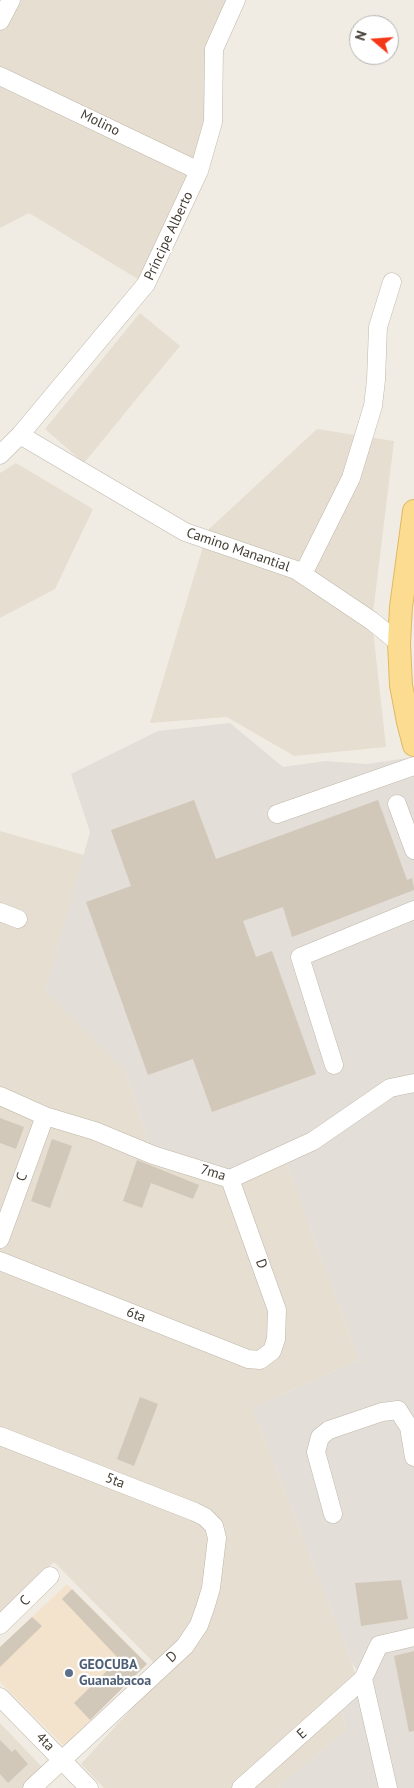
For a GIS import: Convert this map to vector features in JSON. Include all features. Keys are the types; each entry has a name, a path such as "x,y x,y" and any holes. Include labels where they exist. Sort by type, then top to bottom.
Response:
{"main road":[{"path":"414,511 409,585 399,643 401,685 414,745"}],"street":[{"path":"0,21 11,0"},
{"name":"Príncipe Alberto","path":"1,455 20,435 146,284 199,171 213,122 214,49 229,3"},
{"name":"Molino","path":"0,76 199,171"},
{"path":"303,574 352,478 373,406 378,328 392,282"},
{"name":"Camino Manantial","path":"20,435 185,532 296,570 372,621 399,643"},
{"path":"277,814 414,766"},
{"path":"397,804 414,850"},
{"path":"334,1065 300,957 414,910"},
{"path":"0,912 18,919"},
{"name":"7ma","path":"0,1096 44,1116 95,1131 153,1155 230,1179 313,1141 390,1088 414,1083"},
{"name":"C","path":"0,1239 44,1116"},
{"name":"D","path":"230,1179 277,1310 276,1338 272,1351"},
{"name":"6ta","path":"0,1261 248,1359 260,1360 272,1351"},
{"path":"333,1514 316,1452 320,1437 330,1430 382,1412 398,1410 409,1427 414,1457"},
{"name":"5ta","path":"0,1436 195,1512 205,1517 214,1526 217,1538"},
{"name":"D","path":"32,1788 185,1646 199,1625 211,1588 217,1538"},
{"name":"C","path":"0,1625 50,1576"},
{"path":"388,1788 363,1680 379,1645 414,1637"},
{"name":"E","path":"241,1788 363,1680"},
{"name":"4ta","path":"0,1698 89,1788"}],"shaded area":[{"path":"0,0 236,0 214,49 213,122 146,284 29,213 0,228"},
{"path":"140,313 180,346 84,463 45,429"},
{"path":"317,429 394,441 372,621 386,747 294,756 227,717 150,723 208,530"},
{"path":"16,463 93,509 55,589 0,618 0,473"},
{"path":"230,723 283,767 325,761 367,764 414,757 414,1788 280,1788 279,1786 346,1730 340,1701 363,1679 352,1663 252,1408 359,1360 286,1163 230,1179 153,1155 125,1071 45,991 90,832 71,774 158,731"},
{"path":"0,831 84,855 45,991 125,1071 153,1155 286,1163 359,1360 252,1408 357,1680 340,1701 346,1730 279,1786 280,1788 104,1788 81,1764 164,1673 54,1562 0,1612"},
{"name":"GEOCUBA Guanabacoa","path":"67,1584 147,1664 64,1746 0,1682 0,1647"},
{"path":"0,1723 44,1769 24,1788 0,1788"}],"building":[{"path":"194,800 216,859 378,800 407,880 412,878 414,888 414,890 292,937 283,907 243,921 256,957 272,951 316,1074 212,1112 193,1059 148,1075 86,902 131,886 111,830"},
{"path":"0,1118 24,1127 16,1149 0,1143"},
{"path":"52,1139 72,1146 50,1208 31,1201"},
{"path":"137,1160 199,1185 193,1199 151,1183 142,1208 123,1201"},
{"path":"140,1397 158,1404 134,1466 117,1459"},
{"path":"401,1580 408,1619 361,1626 355,1583"},
{"path":"72,1589 147,1664 90,1720 74,1703 119,1659 62,1599"},
{"path":"32,1617 42,1626 0,1667 0,1647"},
{"path":"414,1651 414,1731 409,1732 394,1656"},
{"path":"0,1740 12,1752 15,1749 28,1764 8,1783 0,1774"}],"place":[{"name":"GEOCUBA Guanabacoa","path":"69,1673"}]}
